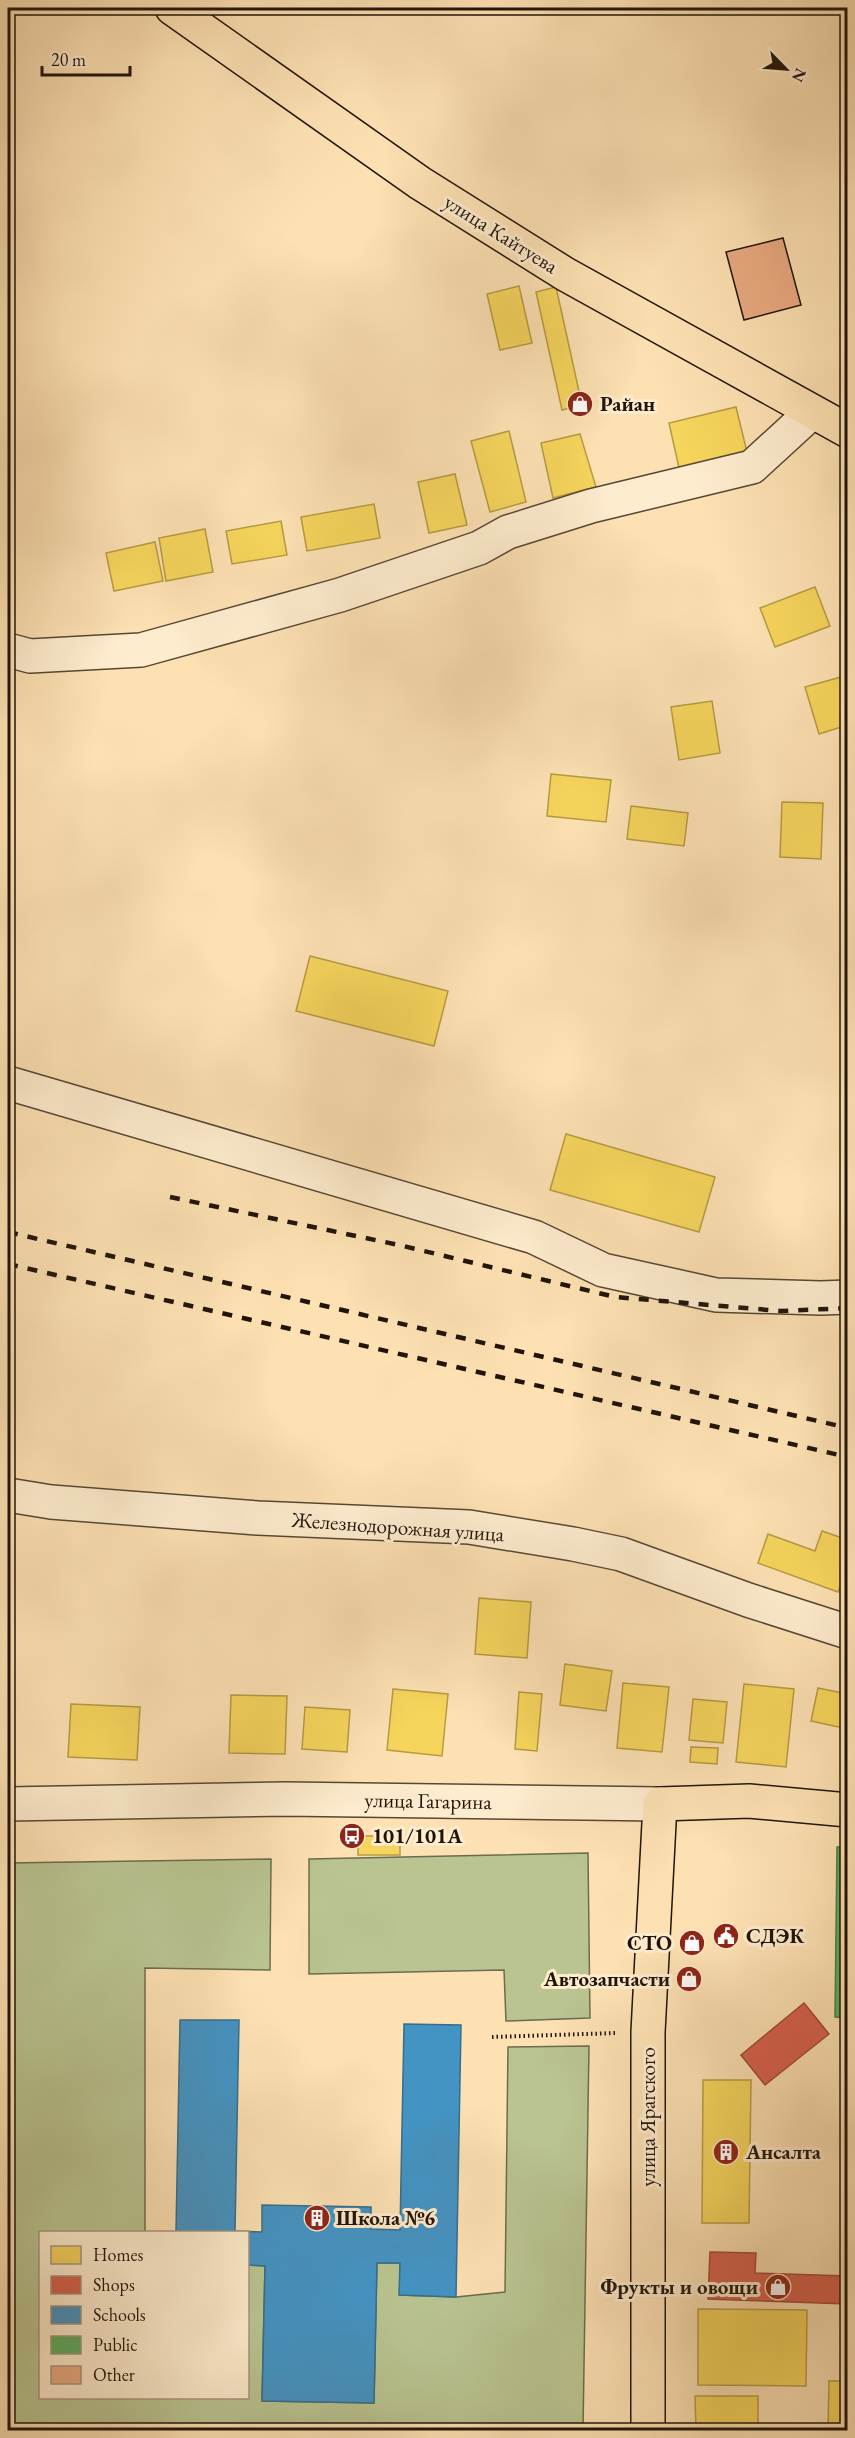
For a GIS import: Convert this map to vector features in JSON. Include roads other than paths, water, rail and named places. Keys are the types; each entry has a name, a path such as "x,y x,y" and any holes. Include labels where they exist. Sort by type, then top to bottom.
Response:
{"main road":[{"name":"улица Кайтуева","path":"172,8 420,183 565,274 848,431"},
{"name":"улица Гагарина","path":"660,1804 749,1801 848,1810"},
{"name":"улица Ярагского","path":"648,2430 648,2032 660,1804"}],"street":[{"path":"8,650 30,656 141,650 340,595 479,548 508,531 591,506 752,467 812,412"},
{"path":"8,1083 534,1237 603,1270 716,1295 848,1297"},
{"name":"Железнодорожная улица","path":"8,1495 51,1502 258,1518 469,1527 561,1542 621,1554 748,1600 848,1632"},
{"name":"улица Гагарина","path":"8,1804 313,1799 660,1804"}],"railway":[{"path":"170,1197 399,1245 615,1297 781,1311 848,1308"},
{"path":"8,1232 848,1428"},
{"path":"8,1264 848,1457"}],"place":[{"name":"Райан","path":"580,404"},
{"name":"101/101А","path":"352,1836"},
{"name":"СДЭК","path":"726,1936"},
{"name":"СТО","path":"692,1943"},
{"name":"Автозапчасти","path":"689,1979"},
{"name":"Ансалта","path":"726,2152"},
{"name":"Школа №6","path":"317,2218"},
{"name":"Фрукты и овощи","path":"778,2287"}]}
